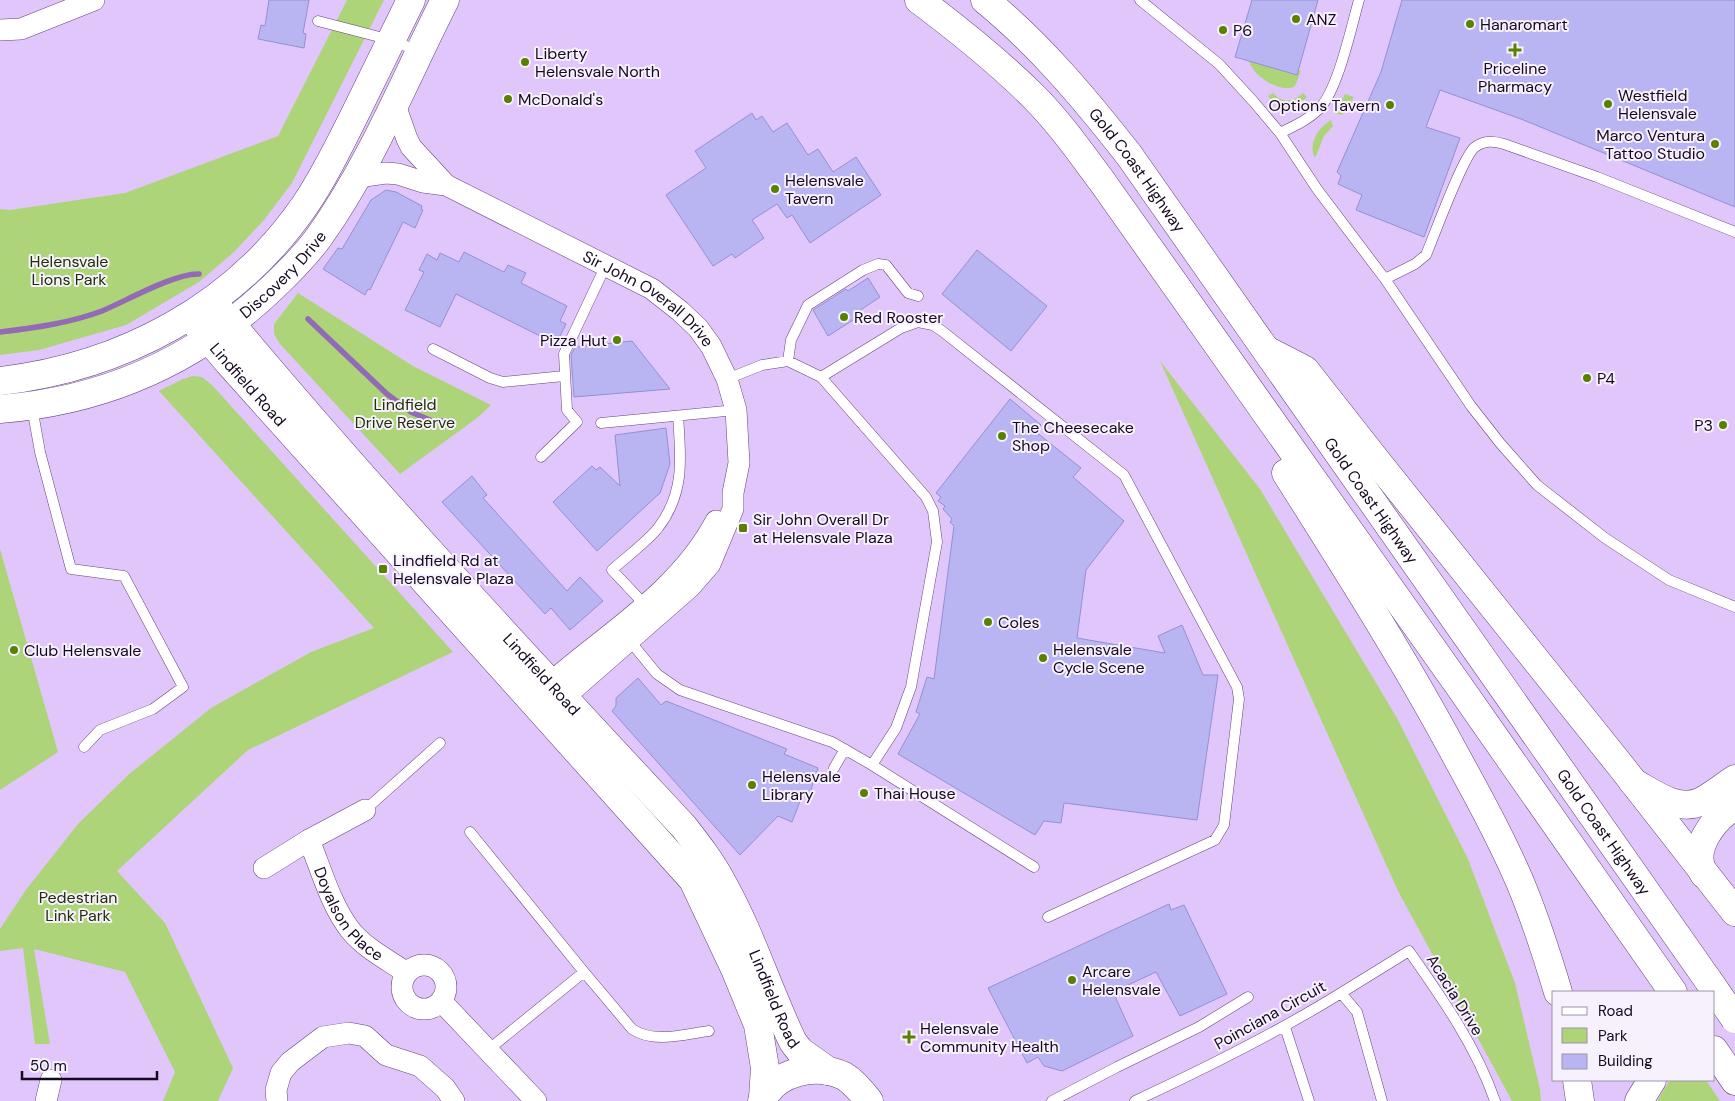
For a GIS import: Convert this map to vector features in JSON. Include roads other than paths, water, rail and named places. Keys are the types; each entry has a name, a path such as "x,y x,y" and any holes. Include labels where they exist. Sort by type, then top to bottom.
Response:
{"main road":[{"name":"Discovery Drive","path":"0,381 37,375 102,358 146,341 190,316 239,280 270,250 306,204 343,138 411,0"},
{"name":"Discovery Drive","path":"0,409 31,406 81,396 140,376 171,361 208,339 230,324 261,298 300,260 319,237 357,178 445,0"},
{"path":"919,0 996,61 1035,98 1072,141 1459,686 1672,991"},
{"name":"Gold Coast Highway","path":"985,0 1032,41 1065,76 1129,155 1735,1019"},
{"name":"Lindfield Road","path":"212,301 548,699 693,880 735,969 758,1025 765,1068 762,1099"},
{"name":"Lindfield Road","path":"190,316 208,339 548,699 684,827 724,884 793,1042 800,1051 828,1071 844,1077 858,1087 869,1101"},
{"path":"1264,349 1306,370 1735,912"},
{"path":"1260,406 1286,473 1396,648 1479,798 1519,880 1548,957 1558,991"},
{"path":"1632,782 1665,800 1686,805 1703,801 1735,779"},
{"path":"1704,874 1699,860 1705,839 1718,819 1735,806"},
{"path":"1715,1052 1735,1081"},
{"path":"762,1099 775,1084 792,1074 809,1070 828,1071"},
{"path":"1577,1081 1580,1101"},
{"path":"1639,1101 1651,1081"}],"street":[{"path":"0,30 21,29 94,0"},
{"name":"Sir John Overall Drive","path":"394,102 412,147 446,185"},
{"name":"Sir John Overall Drive","path":"357,178 386,173 398,174 423,182 446,185 652,289 698,328 711,346 727,379 736,410 739,463 733,493 733,509 710,564 690,587 650,611 548,699"},
{"name":"Sir John Overall Drive","path":"548,699 629,640 650,611"},
{"path":"264,868 309,840 365,810"},
{"name":"Doyalson Place","path":"309,840 339,913 352,932 365,945 407,973"},
{"path":"426,965 439,971 444,978 446,986 445,994 441,1001 428,1009 412,1006 403,994 402,986 407,973 412,968 426,965"},
{"path":"441,1001 536,1101"},
{"path":"277,1101 276,1090 281,1073 290,1062 323,1037 349,1033 366,1036 386,1055 420,1066 445,1088 454,1101"},
{"path":"46,1101 50,1080"}],"lane":[{"path":"1140,0 1218,64 1253,101 1280,134 1317,189 1385,278 1472,406 1500,443 1537,484 1605,538 1668,580 1735,607"},
{"path":"1280,134 1307,120 1322,106 1333,89 1359,0"},
{"path":"318,21 391,40 419,52"},
{"path":"1385,278 1415,264 1426,255 1465,162 1474,147 1485,142 1495,141 1597,176 1735,232"},
{"path":"788,361 791,340 808,305 863,270 878,264 886,265 908,293 918,296"},
{"path":"541,457 578,422 567,410 564,354 606,265"},
{"path":"821,377 901,328 918,322 934,325 1124,475 1237,686 1239,699 1224,825 1215,840 1048,917"},
{"path":"433,349 490,378 503,382 564,376"},
{"path":"727,379 762,365 788,361 821,377 926,497 933,511 937,542 910,687 896,728 872,765"},
{"path":"31,406 40,452 71,569 124,576 183,687 153,709 100,730 84,747"},
{"path":"602,423 736,410"},
{"path":"650,611 612,570 657,529 672,506 679,484 681,461 678,416"},
{"path":"629,640 657,674 680,690 832,742 846,749 1034,867"},
{"path":"365,810 440,743"},
{"path":"834,768 846,749"},
{"path":"470,832 632,1029 641,1034 655,1037 709,1031"},
{"name":"Acacia Drive","path":"1341,993 1409,951 1466,1038 1489,1083 1495,1101"},
{"path":"488,1050 584,972"},
{"name":"Poinciana Circuit","path":"1136,1101 1285,1027 1341,993 1357,1012 1382,1101"},
{"path":"1052,1101 1199,1027 1248,997"},
{"path":"1285,1027 1309,1101"}],"waterway":[{"path":"0,332 77,319 102,311 150,288 177,278 199,274"},
{"path":"308,319 387,394 411,412 432,421 450,421"}],"place":[{"name":"ANZ","path":"1296,19"},
{"name":"Hanaromart","path":"1470,24"},
{"name":"P6","path":"1223,30"},
{"name":"Priceline Pharmacy","path":"1515,50"},
{"name":"Liberty Helensvale North","path":"525,62"},
{"name":"McDonald's","path":"508,99"},
{"name":"Westfield Helensvale","path":"1608,104"},
{"name":"Options Tavern","path":"1390,105"},
{"name":"Marco Ventura Tattoo Studio","path":"1715,144"},
{"name":"Helensvale Tavern","path":"775,189"},
{"name":"Red Rooster","path":"844,317"},
{"name":"Pizza Hut","path":"617,340"},
{"name":"P4","path":"1587,378"},
{"name":"P3","path":"1723,425"},
{"name":"The Cheesecake Shop","path":"1002,436"},
{"name":"Sir John Overall Dr at Helensvale Plaza","path":"743,528"},
{"name":"Lindfield Rd at Helensvale Plaza","path":"383,569"},
{"name":"Coles","path":"988,622"},
{"name":"Club Helensvale","path":"14,650"},
{"name":"Helensvale Cycle Scene","path":"1043,658"},
{"name":"Helensvale Library","path":"752,785"},
{"name":"Thai House","path":"864,793"},
{"name":"Arcare Helensvale","path":"1072,980"},
{"name":"Helensvale Community Health","path":"909,1037"}],"park label":[{"name":"Helensvale Lions Park","path":"69,270"},
{"name":"Lindfield Drive Reserve","path":"405,413"},
{"name":"Pedestrian Link Park","path":"78,906"}]}
